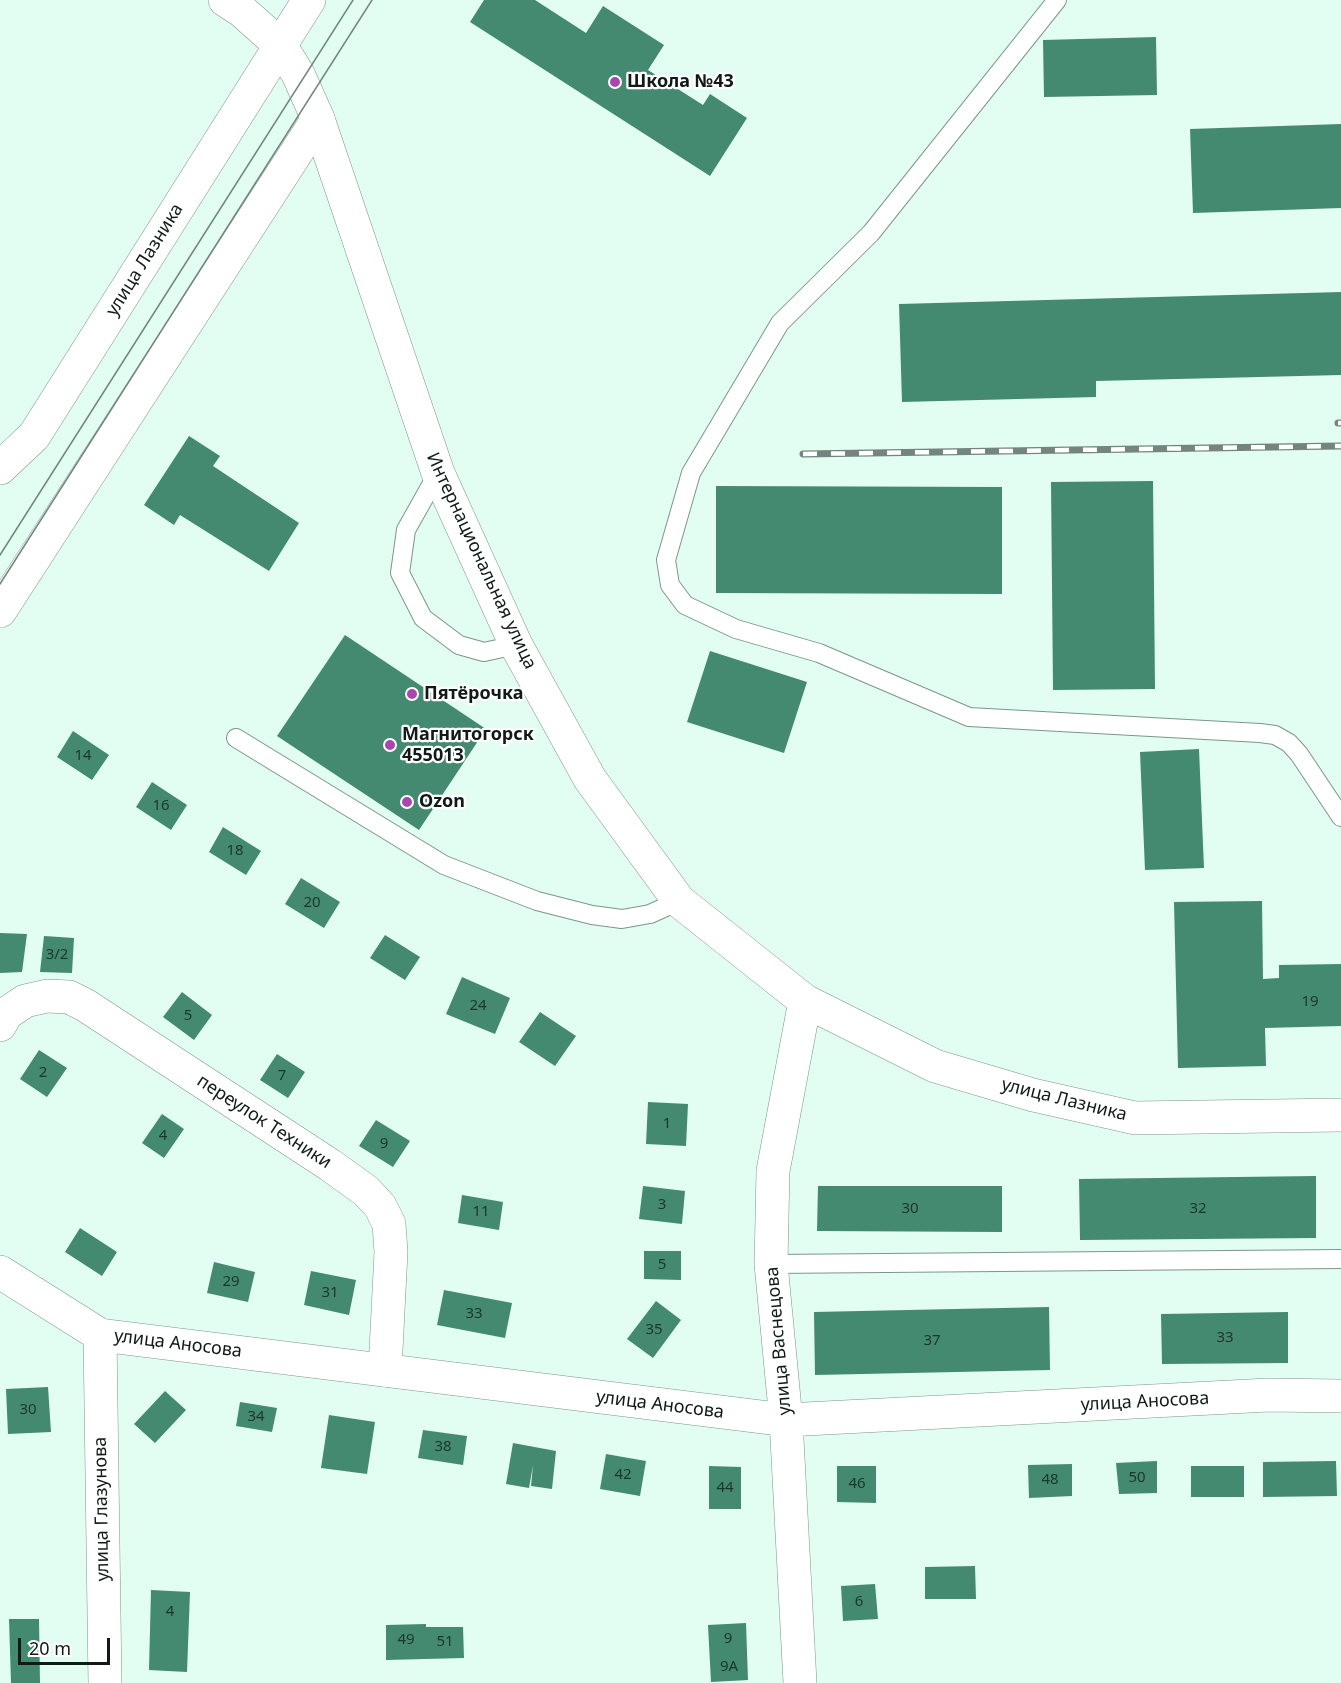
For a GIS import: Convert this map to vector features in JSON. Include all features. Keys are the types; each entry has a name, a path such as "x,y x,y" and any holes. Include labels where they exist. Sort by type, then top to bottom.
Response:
{"street":[{"name":"Интернациональная улица","path":"225,0 242,11 280,45 298,74 318,119 438,473 516,645 590,779 679,901 805,1001"},
{"name":"улица Лазника","path":"0,468 34,436 309,0"},
{"path":"0,611 318,119"},
{"name":"переулок Техники","path":"0,1024 6,1014 25,1000 47,996 69,997 85,1005 330,1165 366,1191 380,1206 389,1224 391,1252 384,1370"},
{"name":"улица Лазника","path":"805,1001 935,1066 1033,1095 1135,1118 1341,1115"},
{"name":"улица Васнецова","path":"800,1683 786,1420 771,1264 773,1171 805,1001"},
{"name":"улица Аносова","path":"0,1272 100,1335 786,1420 1269,1395 1341,1396"},
{"name":"улица Глазунова","path":"100,1335 105,1683"}],"lane":[{"path":"1057,0 871,233 780,323 691,473 666,560 670,585 685,604 736,629 819,654 969,717 1275,735 1288,742 1299,754 1341,817"},
{"path":"438,473 406,530 400,573 423,618 459,645 484,652 516,645"},
{"path":"236,738 444,864 537,901 592,915 622,919 650,914 679,901"},
{"path":"771,1264 1341,1259"}],"building":[{"name":"Школа №43","path":"484,0 535,0 586,33 603,6 664,45 648,70 703,105 710,94 747,118 710,176 470,22"},
{"path":"1156,37 1157,95 1044,97 1043,40"},
{"path":"1341,124 1341,208 1193,213 1190,129"},
{"path":"1341,292 1341,375 1096,381 1096,397 902,402 899,304"},
{"path":"189,436 220,456 213,466 299,523 269,571 180,515 174,525 144,505"},
{"path":"1153,481 1155,689 1053,690 1051,482"},
{"path":"716,486 1002,487 1002,594 716,593"},
{"path":"345,635 486,729 419,830 277,736"},
{"path":"710,651 807,682 784,753 687,722"},
{"path":"73,731 109,755 92,780 57,757"},
{"path":"1199,749 1204,868 1145,870 1140,752"},
{"path":"152,782 187,805 171,830 136,807"},
{"path":"223,827 261,851 246,875 209,852"},
{"path":"301,878 340,902 324,928 285,904"},
{"path":"1262,901 1263,979 1279,978 1279,965 1341,964 1341,1026 1265,1028 1266,1066 1178,1068 1174,902"},
{"path":"0,933 27,934 22,972 0,973"},
{"path":"385,935 420,957 405,980 370,958"},
{"path":"44,936 74,938 72,973 40,972"},
{"path":"462,977 510,998 495,1034 446,1014"},
{"path":"182,992 212,1015 194,1040 163,1017"},
{"path":"540,1012 576,1036 555,1066 519,1042"},
{"path":"39,1050 67,1068 47,1097 20,1079"},
{"path":"277,1054 305,1072 288,1098 260,1080"},
{"path":"648,1102 688,1104 686,1146 646,1144"},
{"path":"162,1114 184,1129 164,1158 142,1143"},
{"path":"376,1120 410,1141 393,1167 359,1146"},
{"path":"1316,1176 1316,1238 1080,1240 1079,1179"},
{"path":"643,1186 685,1191 682,1224 639,1219"},
{"path":"818,1186 1002,1186 1002,1232 817,1231"},
{"path":"462,1195 503,1202 499,1230 458,1223"},
{"path":"80,1228 117,1252 102,1276 65,1252"},
{"path":"644,1251 681,1251 681,1280 644,1279"},
{"path":"214,1262 255,1272 248,1302 207,1293"},
{"path":"311,1271 356,1280 349,1315 304,1305"},
{"path":"444,1290 512,1303 505,1338 437,1325"},
{"path":"656,1301 681,1320 653,1358 627,1339"},
{"path":"1049,1307 1050,1370 815,1375 814,1312"},
{"path":"1288,1312 1288,1363 1162,1364 1161,1314"},
{"path":"48,1387 51,1432 8,1434 6,1389"},
{"path":"165,1391 186,1410 155,1443 134,1424"},
{"path":"240,1402 277,1408 272,1432 236,1426"},
{"path":"329,1415 375,1422 367,1474 321,1468"},
{"path":"423,1430 467,1436 463,1465 418,1458"},
{"path":"513,1443 556,1451 552,1489 531,1486 533,1465 529,1488 506,1484"},
{"path":"606,1454 646,1461 640,1496 600,1489"},
{"path":"1157,1461 1157,1493 1119,1494 1116,1463"},
{"path":"1336,1461 1337,1496 1263,1497 1263,1462"},
{"path":"1072,1464 1072,1496 1029,1498 1028,1465"},
{"path":"709,1466 741,1467 741,1509 709,1509"},
{"path":"837,1466 876,1466 876,1503 837,1502"},
{"path":"1191,1466 1244,1466 1244,1497 1191,1497"},
{"path":"975,1566 976,1599 925,1599 925,1567"},
{"path":"875,1584 878,1619 843,1621 841,1586"},
{"path":"151,1590 190,1592 187,1672 149,1670"},
{"path":"9,1619 39,1619 40,1683 11,1683"},
{"path":"746,1623 748,1680 711,1682 708,1625"},
{"path":"426,1624 426,1627 463,1627 464,1658 386,1660 386,1625"}],"tram line":[{"path":"0,555 353,0"},
{"path":"0,584 372,0"}],"railway":[{"path":"803,454 1341,446"}],"place":[{"name":"Школа №43","path":"615,82"},
{"name":"Пятёрочка","path":"412,694"},
{"name":"Магнитогорск 455013","path":"390,745"},
{"name":"Ozon","path":"407,802"}]}
